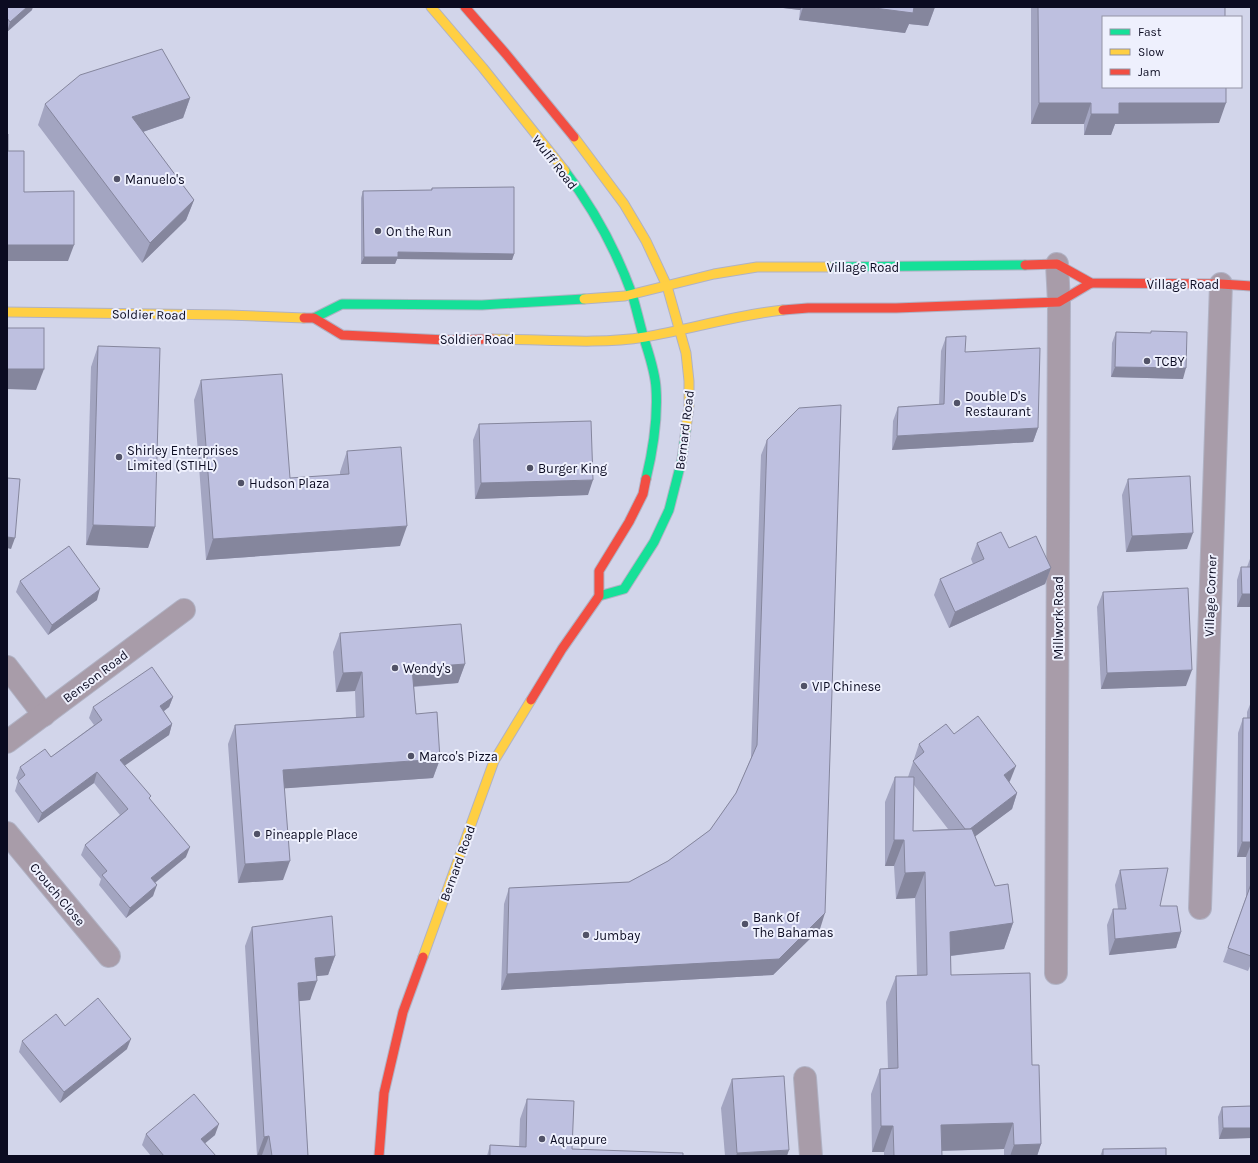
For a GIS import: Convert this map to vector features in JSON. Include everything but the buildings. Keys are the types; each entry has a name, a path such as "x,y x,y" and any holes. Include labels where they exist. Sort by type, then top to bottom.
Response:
{"main road":[{"name":"Wulff Road","path":"431,7 483,68 566,173 595,217 616,255 632,295 645,337"},
{"path":"465,7 506,54 573,136 619,198 646,241 667,286 680,330"},
{"name":"Village Road","path":"632,295 714,274 757,267 901,267 1057,264 1091,283 1221,284 1251,286"},
{"path":"599,596 599,571 629,522 643,494 650,462 656,410 656,387 645,337 758,313 808,308 896,308 1059,302 1091,283"},
{"name":"Soldier Road","path":"7,312 228,315 314,318 342,304 482,305 632,295"},
{"name":"Soldier Road","path":"314,318 342,335 446,340 607,340 645,337"},
{"name":"Bernard Road","path":"379,1156 384,1093 403,1012 494,761 562,649 599,596 624,589 654,542 669,510 682,459 689,405 690,381 686,353 680,330"}],"street":[{"name":"Millwork Road","path":"1056,973 1059,302 1057,264"},
{"name":"Village Corner","path":"1200,908 1221,284"},
{"name":"Benson Road","path":"7,742 184,610"},
{"path":"7,666 44,715"},
{"name":"Crouch Close","path":"7,833 108,956"},
{"path":"805,1078 811,1156"}],"traffic: fast":[{"path":"565,171 585,200 619,261 632,294 653,368 656,388 656,422 646,479"},
{"path":"829,267 1025,265"},
{"path":"314,318 342,304 482,305 584,299"},
{"path":"599,596 624,589 654,542 669,510 682,459 686,429"}],"traffic: slow":[{"path":"431,7 483,68 565,171"},
{"path":"574,137 624,204 646,241 667,286 686,353 689,381 689,405 686,429"},
{"path":"584,299 625,296 714,274 757,267 829,267"},
{"path":"492,339 608,341 662,334 748,315 783,310"},
{"path":"7,312 228,315 304,318"},
{"path":"423,957 494,761 531,700"}],"traffic: jam":[{"path":"465,7 506,54 574,137"},
{"path":"1025,265 1057,264 1091,283 1221,284 1251,286"},
{"path":"783,310 808,308 896,308 1059,302 1091,283"},
{"path":"304,318 314,318 342,335 446,340 492,339"},
{"path":"531,700 562,649 599,596 599,571 629,522 643,494 646,479"},
{"path":"379,1156 384,1093 403,1012 423,957"}],"place":[{"name":"Manuelo's","path":"117,179"},
{"name":"On the Run","path":"378,231"},
{"name":"TCBY","path":"1147,361"},
{"name":"Double D's Restaurant","path":"957,403"},
{"name":"Shirley Enterprises Limited (STIHL)","path":"119,457"},
{"name":"Burger King","path":"530,468"},
{"name":"Hudson Plaza","path":"241,483"},
{"name":"Wendy's","path":"395,668"},
{"name":"VIP Chinese","path":"804,686"},
{"name":"Marco's Pizza","path":"411,756"},
{"name":"Pineapple Place","path":"257,834"},
{"name":"Bank Of The Bahamas","path":"745,924"},
{"name":"Jumbay","path":"586,935"},
{"name":"Aquapure","path":"542,1139"}]}
